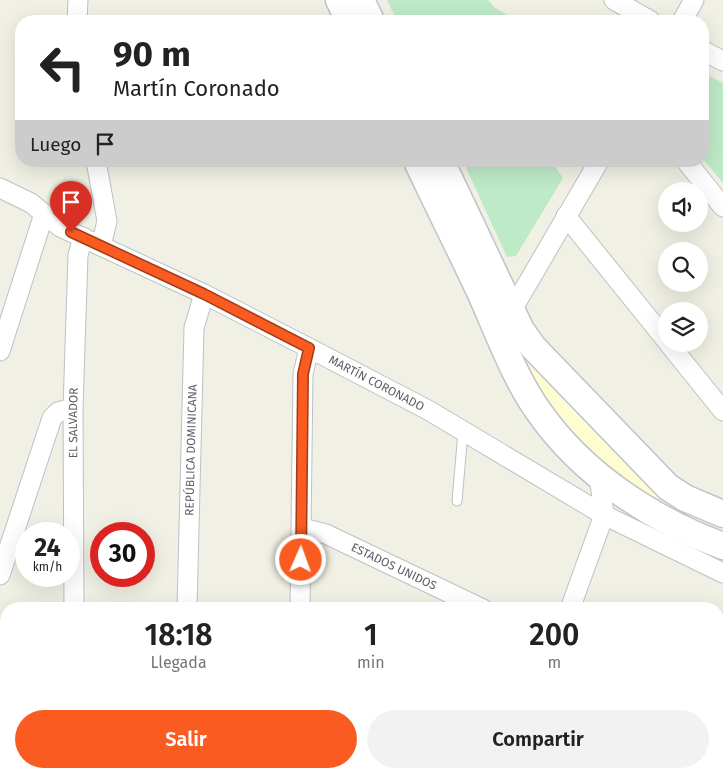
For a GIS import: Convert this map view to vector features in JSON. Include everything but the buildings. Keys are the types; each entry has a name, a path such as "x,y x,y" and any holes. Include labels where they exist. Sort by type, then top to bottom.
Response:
{"main road":[{"path":"339,0 347,15"},
{"path":"361,0 368,15"},
{"path":"420,167 525,390 549,425 599,475 669,523 723,546"},
{"path":"444,167 521,330 533,347 661,480 685,498 723,514"}],"street":[{"path":"78,0 78,15"},
{"path":"614,0 640,15"},
{"path":"685,15 694,0"},
{"path":"709,54 723,62"},
{"path":"97,167 107,221 101,246"},
{"path":"512,310 595,167"},
{"path":"691,167 723,207"},
{"name":"MARTÍN CORONADO","path":"0,188 22,197 60,227 204,294 428,410 604,515 723,573"},
{"path":"0,351 44,214"},
{"path":"566,216 658,330"},
{"name":"EL SALVADOR","path":"74,602 73,408 78,256 83,237"},
{"name":"REPÚBLICA DOMINICANA","path":"187,602 194,328 204,294"},
{"path":"300,602 303,374 309,348"},
{"path":"675,352 723,411"},
{"path":"0,575 52,418 58,412 73,408"},
{"path":"573,602 604,515 599,475"},
{"name":"ESTADOS UNIDOS","path":"302,528 326,534 468,602"}],"lane":[{"path":"457,500 463,432"}],"green space":[{"path":"387,0 488,0 495,8 508,15 394,15"},
{"path":"709,76 723,83 723,183 709,166"},
{"path":"466,167 555,167 563,178 516,256 507,257"}],"sand":[{"path":"520,348 723,526 723,536 669,514 572,440 521,363"}],"route":[{"path":"71,232 204,294 309,348 303,374 301,560"}]}
